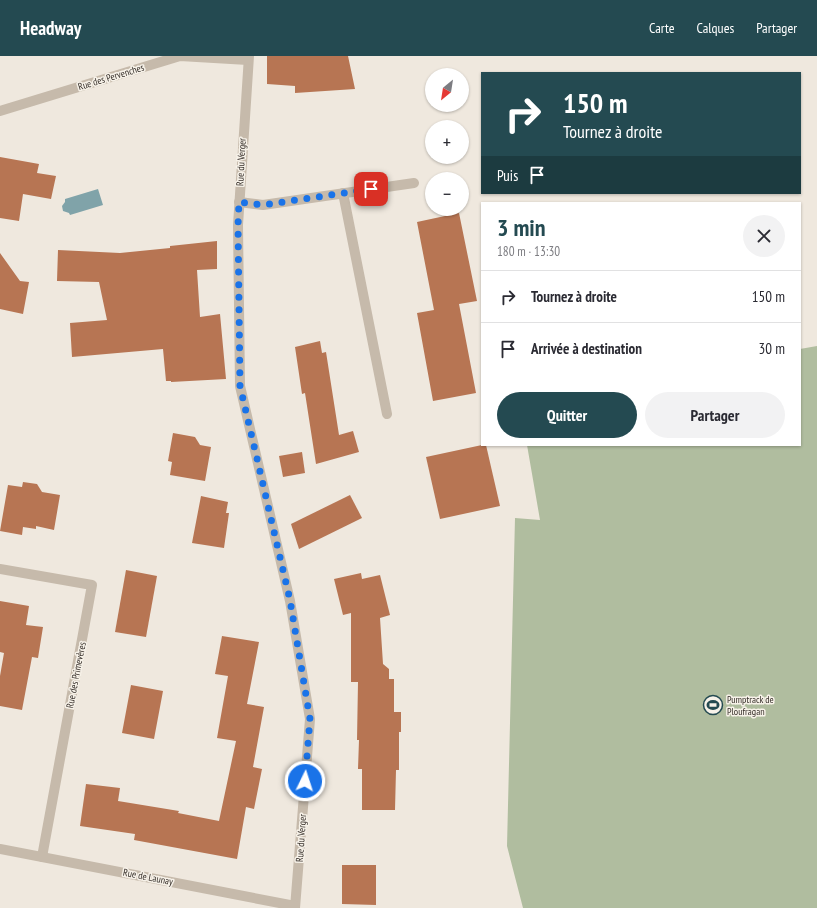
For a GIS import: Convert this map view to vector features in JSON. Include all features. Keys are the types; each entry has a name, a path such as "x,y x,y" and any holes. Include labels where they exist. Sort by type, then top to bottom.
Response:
{"street":[{"name":"Rue des Pervenches","path":"0,111 180,56 248,58"},
{"name":"Rue du Verger","path":"248,58 238,225 240,386 290,600 310,719 295,907"},
{"path":"239,202 263,205 414,183"},
{"path":"343,194 387,414"},
{"name":"Rue des Primevères","path":"0,568 92,585 42,857"},
{"name":"Rue de Launay","path":"0,849 295,907"}],"green space":[{"path":"817,346 817,908 523,908 507,846 515,518 540,520 527,446 801,446 801,349"}],"water":[{"path":"98,189 103,205 70,215 69,213 63,211 62,206 65,199"}],"building":[{"path":"267,56 348,56 355,89 295,93 295,86 267,84"},
{"path":"0,157 39,164 37,173 56,176 51,199 23,194 19,221 0,218"},
{"path":"445,216 460,216 477,301 459,304 476,393 433,401 417,313 434,310 417,222"},
{"path":"217,241 217,269 197,270 200,317 220,314 226,379 166,381 163,349 72,357 70,323 107,320 99,282 57,281 58,250 120,253"},
{"path":"0,253 20,281 29,282 23,314 0,309"},
{"path":"320,341 322,353 326,352 339,435 353,431 359,452 316,464 305,393 302,394 295,347"},
{"path":"173,433 195,437 200,445 211,447 205,481 170,475 172,462 168,461"},
{"path":"481,445 486,446 500,506 440,519 426,457"},
{"path":"302,452 305,473 283,477 279,456"},
{"path":"23,482 37,484 42,492 60,495 54,530 36,526 36,529 23,527 22,535 0,531 8,485 22,487"},
{"path":"350,495 362,518 299,549 291,524"},
{"path":"201,496 228,502 226,513 229,513 224,548 192,543"},
{"path":"126,570 157,576 146,637 115,632"},
{"path":"361,573 362,579 380,575 390,615 380,618 383,664 389,669 389,679 394,679 394,712 401,712 401,732 399,732 399,770 396,770 395,810 362,810 362,769 358,769 359,740 357,740 358,682 351,682 351,613 343,615 334,579"},
{"path":"0,601 29,606 26,625 43,627 38,658 32,657 22,710 0,706 0,676 4,653 0,652"},
{"path":"222,636 259,642 247,704 264,707 253,767 262,769 254,809 246,807 237,859 134,840 135,834 80,826 86,784 120,788 118,801 179,811 178,813 219,821 236,741 217,738 228,676 215,674"},
{"path":"131,685 163,691 154,739 122,733"},
{"path":"342,865 376,865 376,905 342,904"}],"place":[{"name":"Pumptrack de Ploufragan","path":"713,705"}],"route":[{"path":"305,781 310,719 290,600 240,386 239,202 263,205 371,189"}]}
